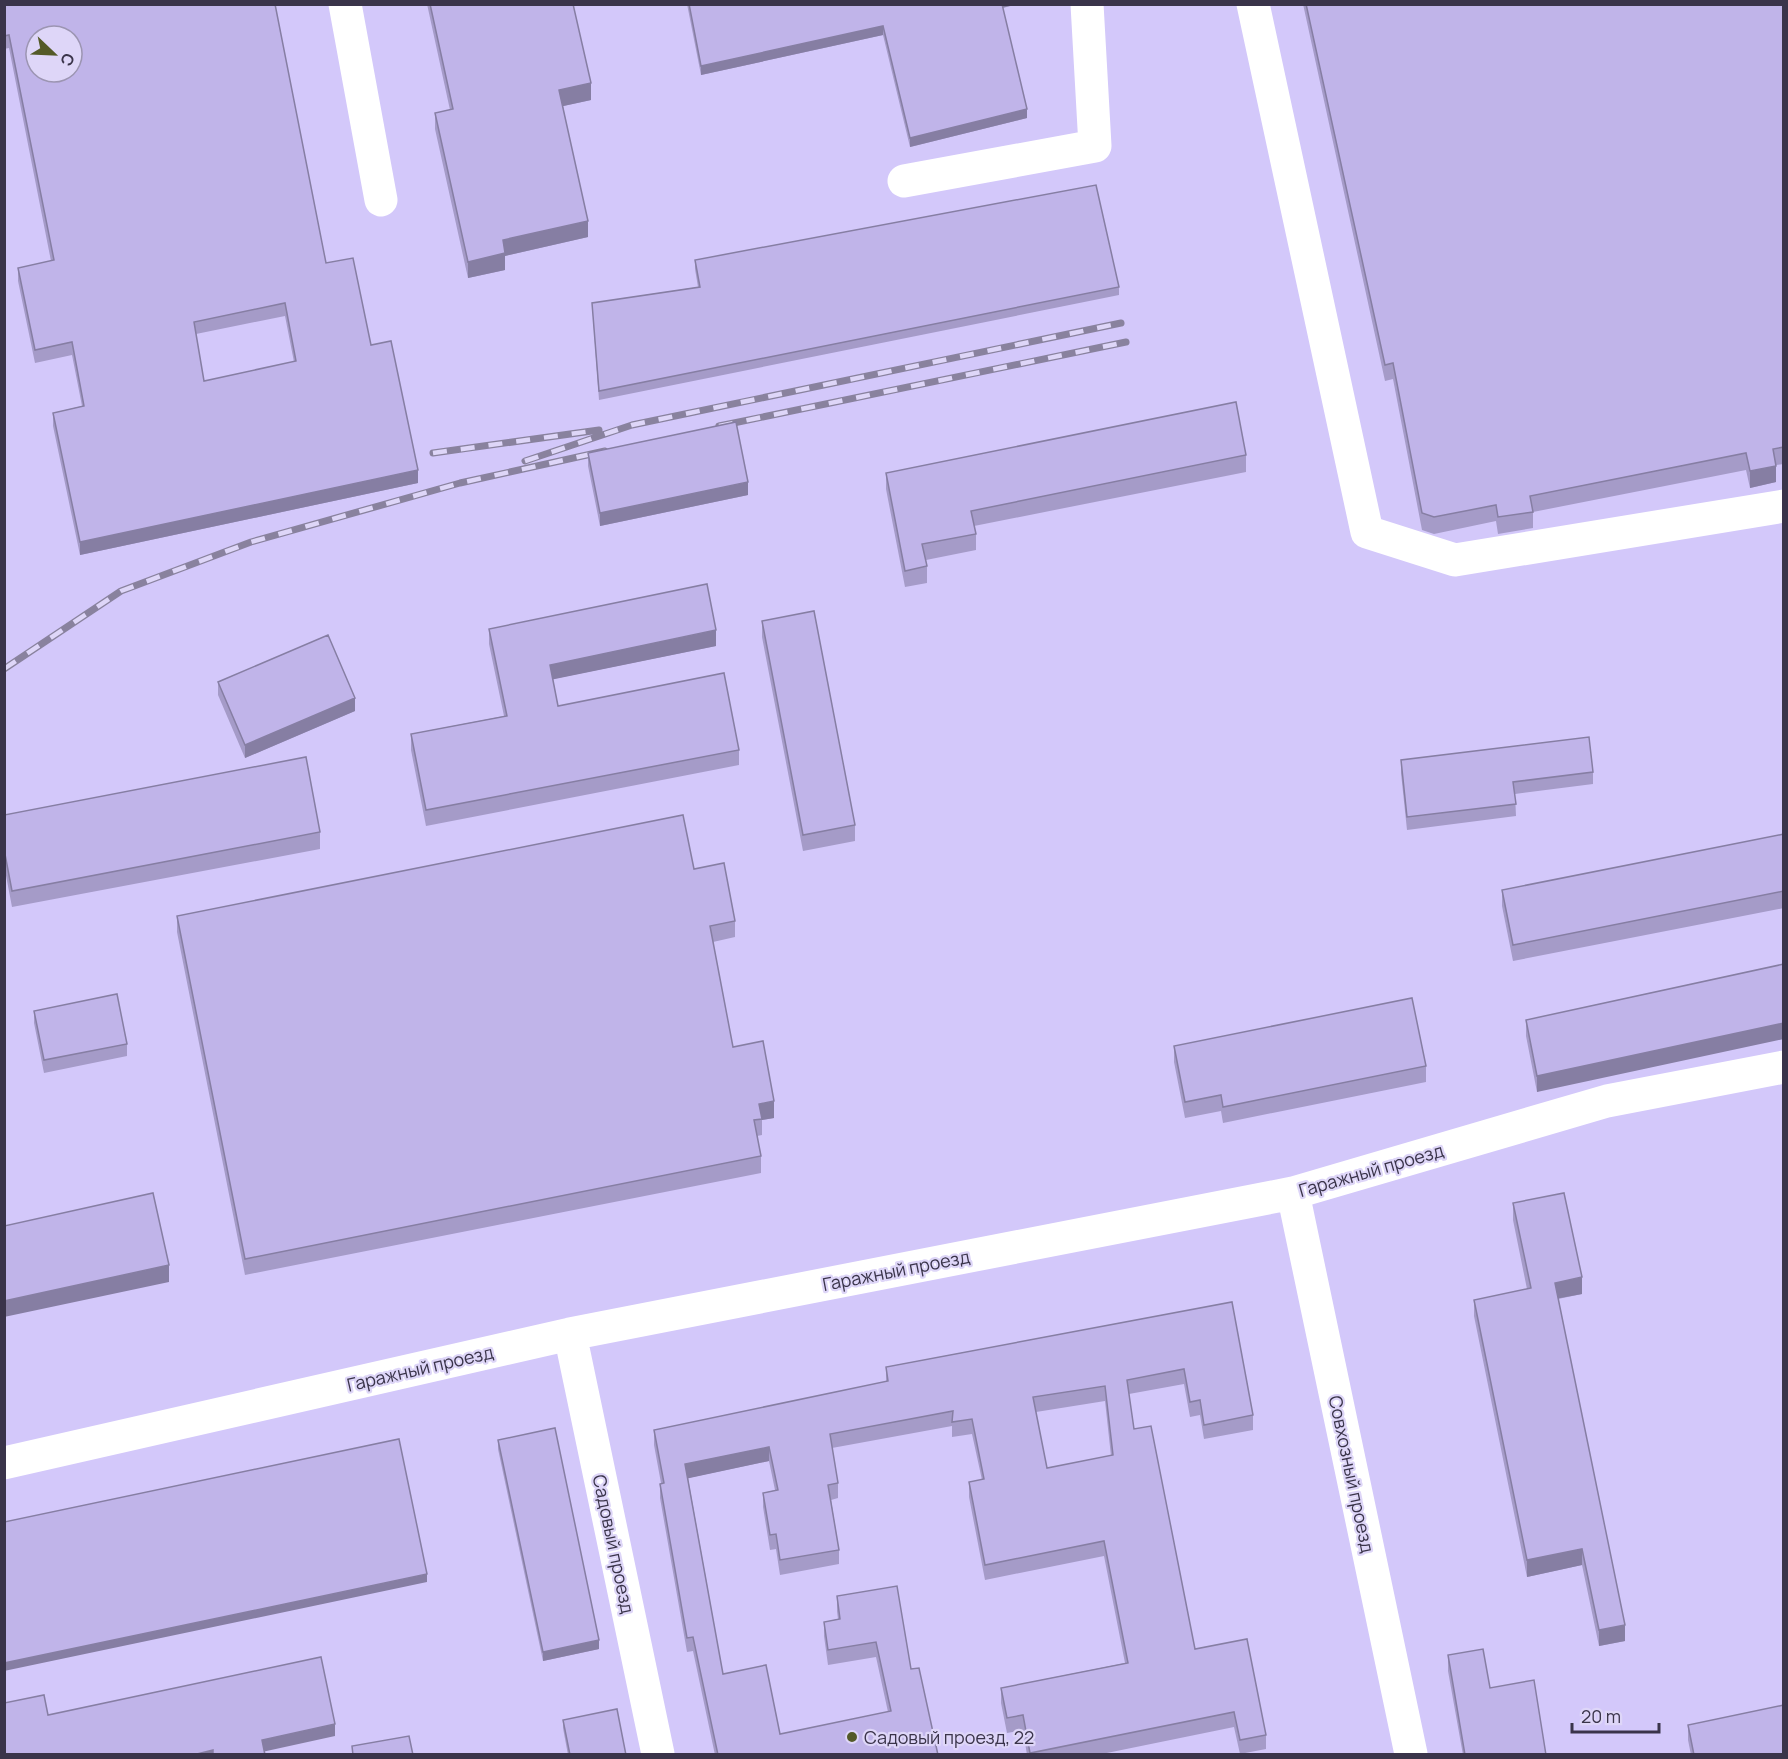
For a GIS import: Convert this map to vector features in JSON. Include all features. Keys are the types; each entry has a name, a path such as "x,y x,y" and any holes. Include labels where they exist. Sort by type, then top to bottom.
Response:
{"street":[{"path":"345,4 381,200"},
{"path":"904,181 1095,146 1087,4"},
{"path":"1253,4 1367,532 1455,560 1784,506"},
{"name":"Гаражный проезд","path":"4,1462 570,1334 1293,1193 1607,1101 1784,1067"},
{"name":"Совхозный проезд","path":"1293,1193 1411,1755"},
{"name":"Садовый проезд","path":"570,1334 658,1755"}],"shaded area":[{"path":"5,5 1783,5 1783,1754 5,1754"}],"building":[{"path":"4,4 275,4 326,263 353,258 371,345 391,341 418,470 80,542 53,413 84,406 72,342 35,350 18,268 54,260 9,35 4,36","holes":["285,303 296,361 204,381 194,322"]},
{"path":"430,4 573,4 591,83 559,90 588,221 503,240 505,253 468,262 435,113 453,109"},
{"path":"689,4 1002,4 1027,109 910,138 883,26 701,66"},
{"path":"1306,4 1784,4 1784,447 1773,449 1776,466 1750,471 1746,453 1530,496 1533,512 1498,517 1496,505 1434,517 1422,513 1393,363 1385,365"},
{"path":"1096,185 1119,287 599,391 592,303 700,287 695,260"},
{"path":"1236,402 1246,455 971,511 976,534 922,544 927,566 905,571 886,473"},
{"path":"736,422 748,482 600,513 588,453"},
{"path":"707,584 716,630 550,665 558,706 724,673 739,750 426,810 411,734 507,716 489,629"},
{"path":"814,611 855,825 803,835 762,621"},
{"path":"328,635 355,698 245,745 218,682"},
{"path":"1589,737 1593,772 1513,782 1516,804 1407,817 1401,760"},
{"path":"306,757 320,832 12,891 4,849 4,815"},
{"path":"683,815 694,869 724,863 735,921 710,926 733,1047 763,1041 774,1101 759,1104 762,1119 754,1120 761,1156 245,1259 177,916"},
{"path":"1784,834 1784,891 1513,945 1502,890"},
{"path":"1784,964 1784,1023 1537,1076 1526,1020"},
{"path":"117,994 127,1044 44,1060 34,1011"},
{"path":"1412,998 1426,1066 1223,1107 1221,1095 1185,1102 1174,1046"},
{"path":"153,1193 169,1265 4,1301 4,1226"},
{"path":"1564,1193 1582,1277 1555,1283 1625,1625 1599,1630 1582,1549 1527,1560 1474,1300 1531,1288 1513,1203"},
{"path":"1232,1302 1253,1415 1204,1425 1200,1400 1190,1402 1184,1369 1127,1380 1134,1429 1151,1426 1195,1649 1247,1639 1266,1735 1240,1740 1234,1712 1030,1753 1023,1715 1007,1718 1001,1688 1128,1663 1104,1541 985,1565 969,1482 984,1479 972,1419 952,1422 953,1411 830,1434 838,1483 828,1485 839,1550 780,1560 776,1534 770,1535 763,1493 778,1490 769,1447 685,1464 723,1674 766,1665 780,1734 891,1711 876,1642 828,1650 824,1622 840,1619 837,1596 897,1586 911,1669 919,1668 938,1755 718,1755 693,1637 687,1638 660,1484 664,1483 654,1430 888,1381 886,1367","holes":["1105,1386 1113,1455 1047,1468 1033,1397"]},
{"path":"555,1428 599,1640 543,1652 498,1440"},
{"path":"399,1439 427,1574 4,1663 4,1522"},
{"path":"1483,1649 1490,1688 1534,1680 1546,1755 1465,1755 1448,1655"},
{"path":"321,1657 335,1724 262,1740 265,1755 213,1755 213,1750 193,1755 4,1755 4,1703 44,1695 48,1715"},
{"path":"1784,1705 1784,1755 1694,1755 1688,1725"},
{"path":"617,1709 626,1755 570,1755 563,1720"},
{"path":"409,1736 413,1755 353,1755 352,1746"}],"railway":[{"path":"525,461 632,425 1121,323"},
{"path":"719,426 1126,342"},
{"path":"433,453 599,430"},
{"path":"4,669 121,591 251,542 460,483 605,451"}],"place":[{"name":"Садовый проезд, 22","path":"852,1737"}]}
